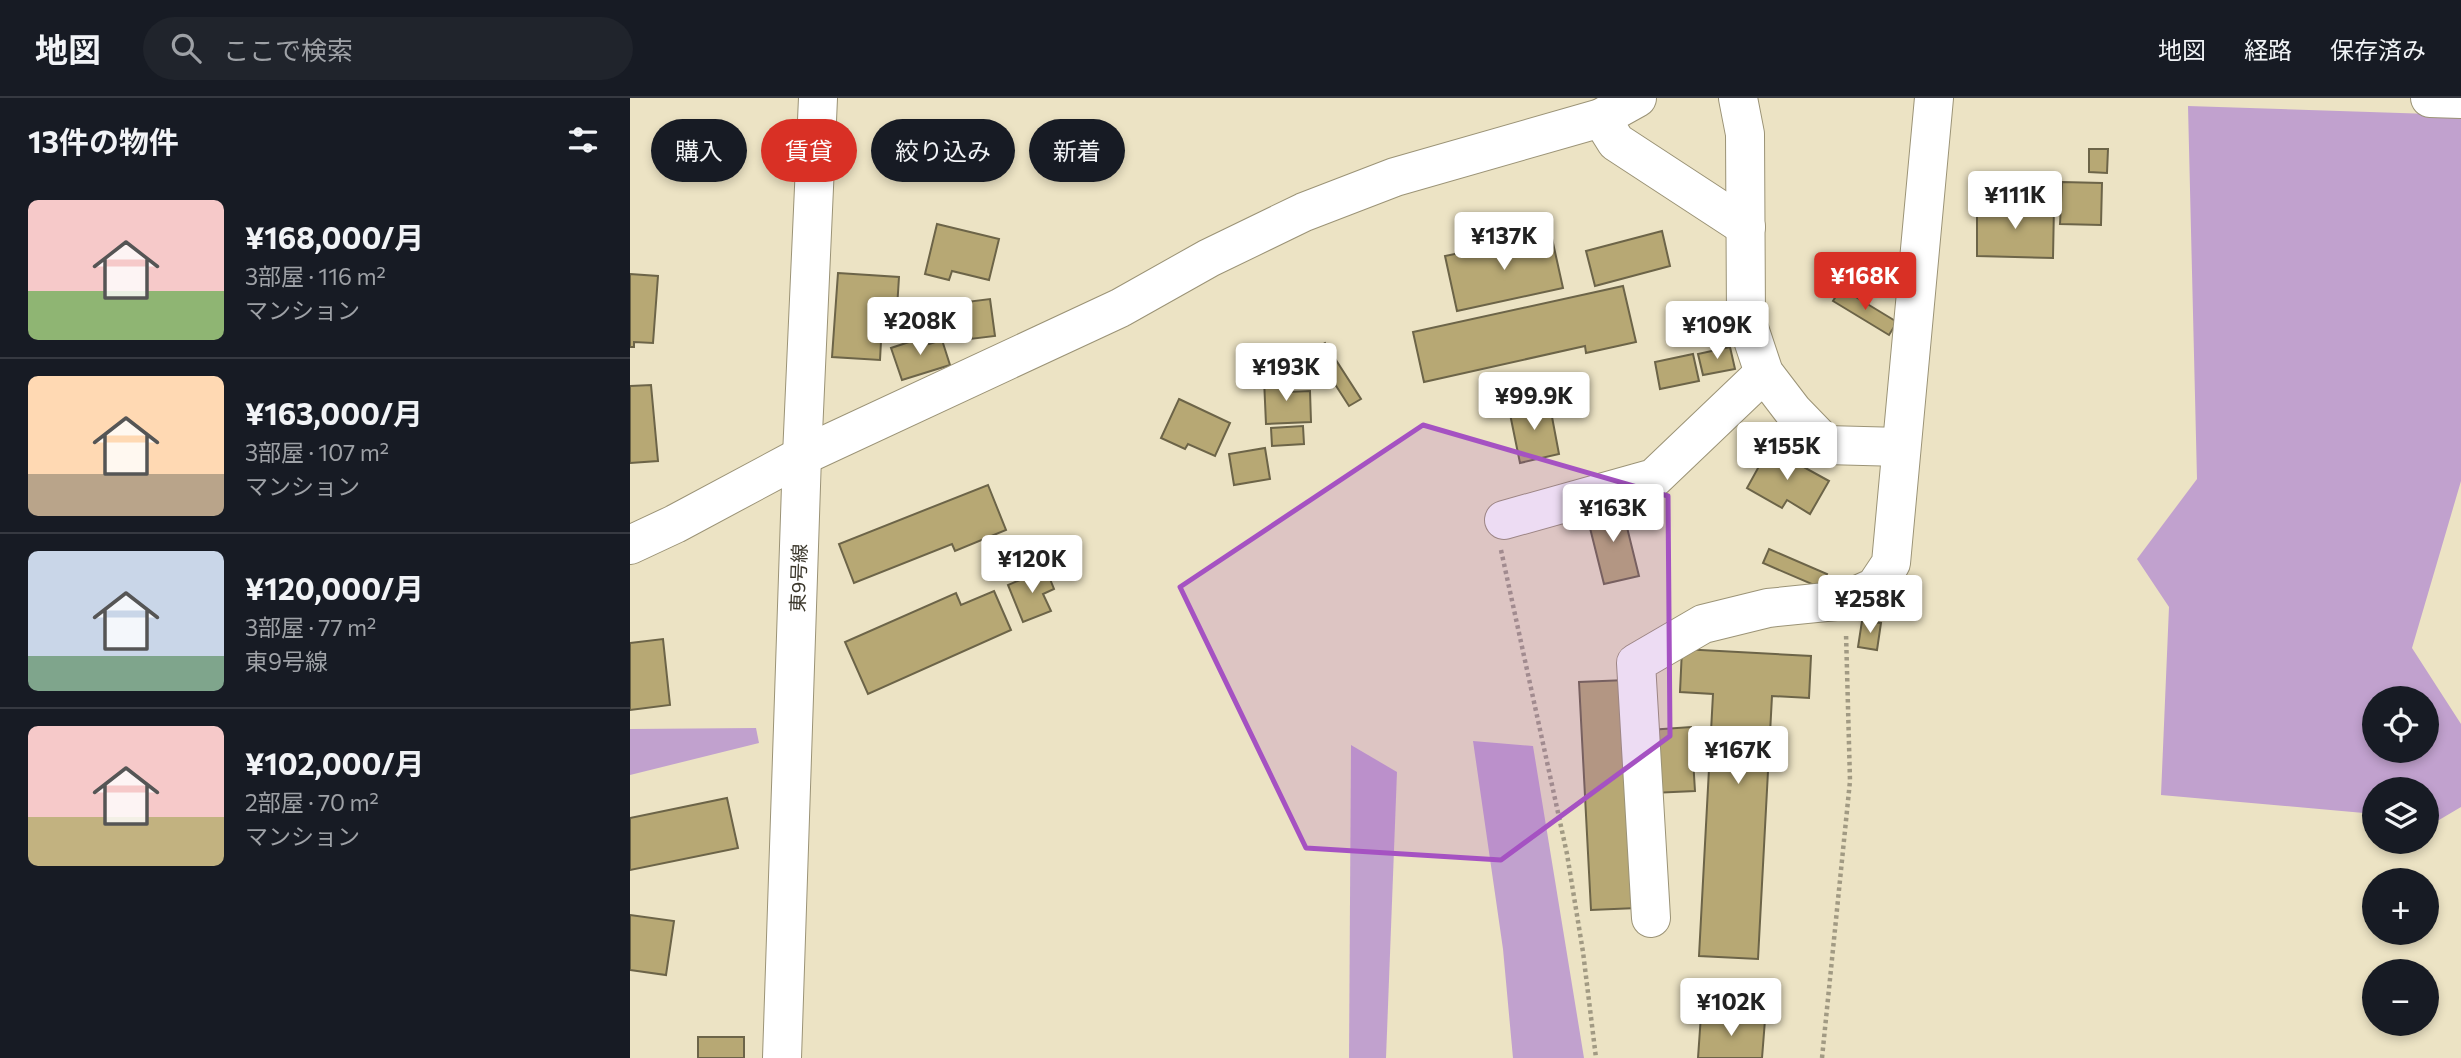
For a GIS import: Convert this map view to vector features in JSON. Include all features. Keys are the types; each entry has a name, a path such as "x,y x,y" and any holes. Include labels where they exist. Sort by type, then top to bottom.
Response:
{"street":[{"name":"東9号線","path":"782,1058 802,456 818,98"},
{"path":"630,545 802,456 1120,308 1209,258 1304,212 1395,177 1601,118 1637,98"},
{"path":"1738,98 1745,134 1746,319 1764,373 1793,411 1826,445 1901,447"},
{"path":"1651,918 1636,663 1703,624 1768,608 1846,600 1875,587 1891,563 1934,98"},
{"path":"2430,98 2461,99"},
{"path":"1601,118 1616,142 1746,227"},
{"path":"1504,520 1654,478 1764,373"}],"path":[{"path":"1504,520 1501,552 1567,854 1596,1058"},
{"path":"1822,1058 1850,781 1846,600"}],"highlighted area":[{"path":"1423,425 1668,496 1670,736 1501,860 1306,848 1180,587"}],"shaded area":[{"path":"2188,106 2461,115 2461,481 2412,648 2436,686 2362,686 2362,763 2439,763 2439,690 2461,724 2461,807 2439,820 2439,777 2362,777 2362,813 2161,795 2169,607 2137,559 2197,479"},
{"path":"756,728 759,743 630,775 630,729"},
{"path":"1473,741 1533,746 1584,1058 1513,1058 1503,949"},
{"path":"1351,745 1397,772 1386,1058 1349,1058"}],"building":[{"path":"2089,149 2108,149 2107,173 2089,172"},
{"path":"2062,182 2102,183 2101,225 2060,224"},
{"path":"1977,204 2054,205 2053,258 1977,256"},
{"path":"937,224 999,239 989,280 952,271 949,280 925,274"},
{"path":"1662,231 1670,266 1595,286 1586,251"},
{"path":"1551,234 1563,288 1457,311 1445,256"},
{"path":"838,273 899,277 896,324 882,323 880,360 832,357"},
{"path":"630,274 658,276 653,343 634,342 634,347 630,347"},
{"path":"1623,286 1636,342 1586,353 1585,346 1424,382 1413,332"},
{"path":"1841,288 1897,322 1889,335 1833,301"},
{"path":"990,299 995,336 962,340 958,303"},
{"path":"927,336 929,344 942,340 950,365 902,380 891,348"},
{"path":"1325,343 1361,399 1349,406 1313,350"},
{"path":"1730,347 1735,369 1703,375 1698,354"},
{"path":"1693,354 1699,381 1660,389 1655,362"},
{"path":"1288,378 1288,392 1310,391 1311,422 1266,424 1264,379"},
{"path":"651,385 658,461 630,463 630,386"},
{"path":"1179,399 1230,423 1215,456 1188,444 1185,449 1161,438"},
{"path":"1549,401 1559,454 1520,463 1509,409"},
{"path":"1303,426 1304,444 1272,446 1271,428"},
{"path":"1265,448 1270,479 1234,485 1229,454"},
{"path":"1769,448 1829,481 1810,514 1787,500 1782,508 1747,488"},
{"path":"988,485 1006,530 955,551 952,544 854,583 839,544"},
{"path":"1621,503 1639,576 1604,584 1586,512"},
{"path":"1769,549 1827,574 1821,588 1763,563"},
{"path":"1046,569 1054,589 1043,594 1051,611 1023,622 1008,585"},
{"path":"994,591 1011,630 868,694 845,642 956,593 961,605"},
{"path":"1862,621 1881,623 1877,650 1858,647"},
{"path":"663,639 670,705 630,710 630,643"},
{"path":"1682,649 1811,656 1809,698 1772,696 1758,959 1699,956 1713,694 1680,692"},
{"path":"1626,680 1637,908 1591,910 1579,682"},
{"path":"1691,727 1695,791 1652,793 1649,730"},
{"path":"727,798 738,848 630,870 630,818"},
{"path":"630,915 674,921 666,975 630,970"},
{"path":"1701,1015 1765,1020 1762,1058 1698,1058"},
{"path":"698,1037 744,1037 744,1058 698,1058"}]}
